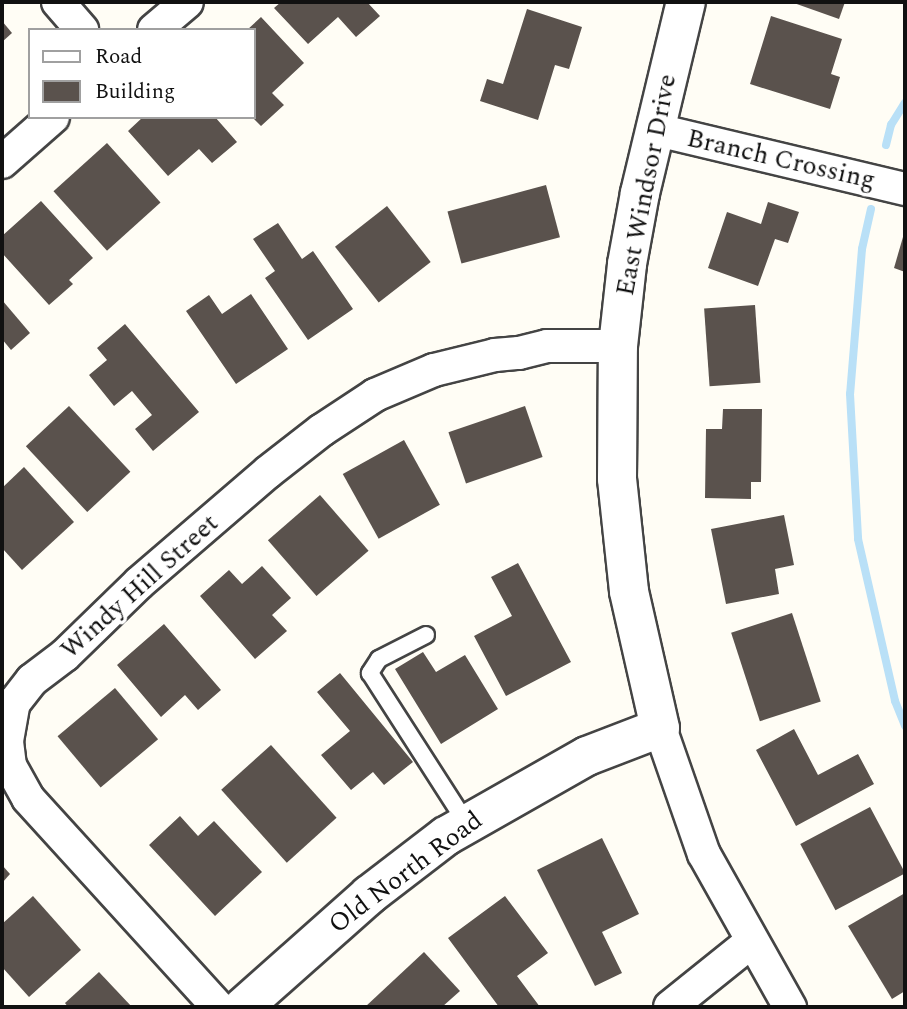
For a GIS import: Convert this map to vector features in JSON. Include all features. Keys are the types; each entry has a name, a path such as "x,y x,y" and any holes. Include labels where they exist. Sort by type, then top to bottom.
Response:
{"street":[{"path":"58,2 80,28"},
{"path":"156,28 187,2"},
{"name":"East Windsor Drive","path":"686,2 640,193 627,264 618,346 617,479 627,578 660,728 704,854 790,1007"},
{"path":"2,162 51,119"},
{"name":"Branch Crossing","path":"657,130 905,190"},
{"name":"Windy Hill Street","path":"218,1007 28,798 10,766 7,741 14,703 32,680 65,655 139,583 268,472 375,395 434,370 495,355 519,353 547,346 618,346"},
{"name":"Old North Road","path":"243,1007 369,895 467,824 587,756 660,728"},
{"path":"670,1007 752,941"}],"lane":[{"path":"426,635 379,659 370,673 467,824"}],"building":[{"path":"281,2 367,2 380,16 356,37 338,17 308,44 274,8"},
{"path":"791,2 845,2 839,19"},
{"path":"527,9 582,27 569,69 555,65 538,120 480,101 487,79 503,84"},
{"path":"771,16 842,39 831,74 840,77 830,109 750,84"},
{"path":"261,17 304,63 272,93 284,105 261,126 254,119 256,28 249,28"},
{"path":"2,21 12,33 2,42"},
{"path":"141,119 217,119 237,142 212,163 199,149 168,176 128,131"},
{"path":"107,143 161,202 107,251 53,191"},
{"path":"546,185 560,237 461,264 447,211"},
{"path":"41,201 93,258 69,280 73,284 49,305 2,253 2,236"},
{"path":"768,202 799,212 788,243 775,239 758,286 708,268 727,212 761,224"},
{"path":"387,206 431,262 379,303 335,247"},
{"path":"278,223 302,259 313,251 353,309 308,340 265,278 275,271 253,239"},
{"path":"903,237 905,238 905,272 894,268"},
{"path":"251,294 288,349 236,384 186,311 209,295 222,314"},
{"path":"2,300 30,333 11,350 2,339"},
{"path":"755,305 760,383 710,386 704,309"},
{"path":"125,324 199,412 153,451 135,429 152,415 132,391 114,406 89,375 107,360 97,348"},
{"path":"69,406 130,472 87,512 26,446"},
{"path":"525,406 543,457 466,483 448,432"},
{"path":"723,409 762,409 761,482 751,482 751,499 705,498 706,429 722,429"},
{"path":"404,440 440,505 379,539 343,474"},
{"path":"24,467 74,522 22,570 2,548 2,488"},
{"path":"320,495 369,551 316,596 268,540"},
{"path":"784,515 794,565 775,569 779,594 726,604 711,529"},
{"path":"518,563 571,662 506,696 474,636 512,616 491,577"},
{"path":"262,566 291,598 272,615 287,631 255,659 200,596 229,570 242,584"},
{"path":"792,613 821,701 760,721 731,633"},
{"path":"164,624 221,690 198,710 185,695 161,717 117,665"},
{"path":"423,652 436,672 465,655 498,709 441,744 395,669"},
{"path":"340,673 413,762 384,785 373,772 351,790 321,755 350,731 317,692"},
{"path":"115,688 158,739 101,788 58,736"},
{"path":"794,729 818,775 858,754 874,784 796,826 756,750"},
{"path":"271,745 337,818 287,863 221,790"},
{"path":"870,807 905,873 835,910 800,844"},
{"path":"180,816 198,836 214,821 262,872 215,916 149,845"},
{"path":"602,838 639,914 602,932 622,973 595,986 537,870"},
{"path":"2,865 10,874 2,883"},
{"path":"905,893 905,991 892,999 848,926"},
{"path":"33,896 81,950 29,997 2,967 2,924"},
{"path":"505,896 548,953 517,976 540,1007 499,1007 448,938"},
{"path":"424,952 460,991 442,1007 365,1007"},
{"path":"99,972 132,1007 68,1007 65,1003"}],"waterway":[{"path":"886,145 891,125 905,103"},
{"path":"871,209 862,249 850,394 858,539 895,701 905,726"}]}
